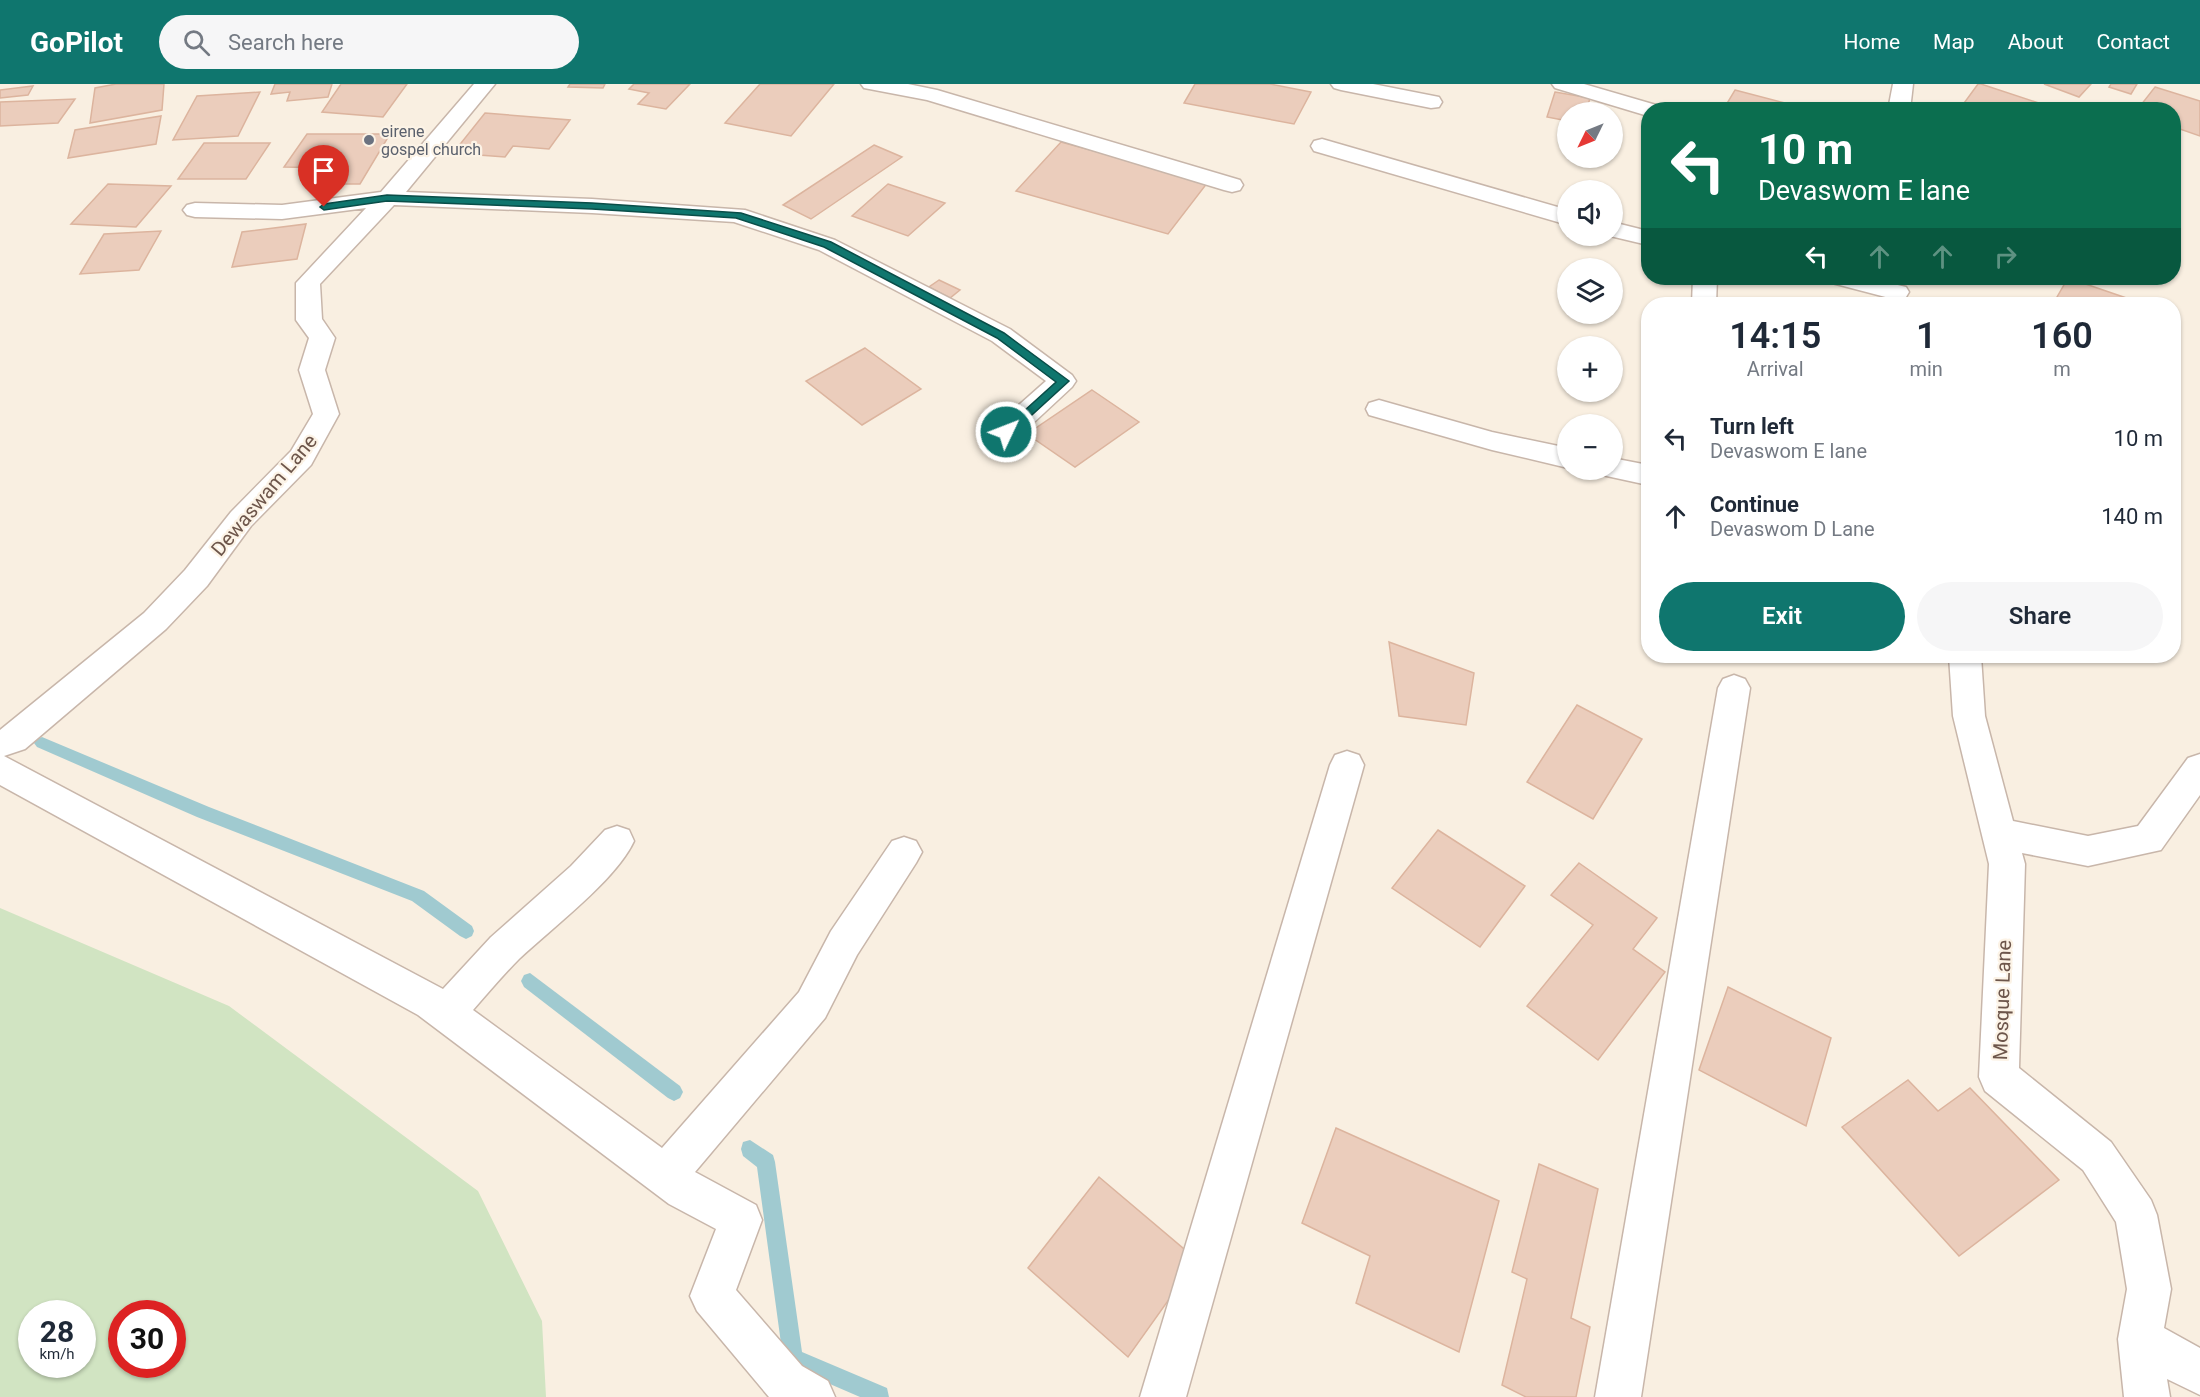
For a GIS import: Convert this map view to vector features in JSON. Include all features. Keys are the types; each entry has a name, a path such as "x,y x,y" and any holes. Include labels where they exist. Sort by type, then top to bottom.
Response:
{"street":[{"name":"Dewaswam Lane","path":"0,744 13,739 155,621 196,578 241,519 301,458 326,414 312,370 322,338 309,321 309,283 387,198 485,84"},
{"path":"871,84 934,89 1233,185"},
{"path":"1341,84 1431,102"},
{"path":"1562,84 1641,108"},
{"path":"1900,102 1903,84"},
{"path":"1322,146 1557,215"},
{"path":"195,210 282,212 387,198 592,206 737,215 827,244 1001,335 1063,381 1006,432"},
{"path":"1623,232 1641,236"},
{"path":"1872,285 1898,291"},
{"path":"1379,409 1492,441 1557,456"},
{"path":"1623,470 1641,474"},
{"name":"Mosque Lane","path":"1965,663 1969,716 2007,864 2000,1077 2097,1156 2136,1215 2149,1288 2140,1339 2147,1397"},
{"path":"1618,1397 1734,688"},
{"path":"1163,1397 1347,765"},
{"path":"0,769 431,1002 684,1190 741,1220 712,1296 786,1382 812,1397"},
{"path":"2000,834 2088,851 2148,840 2200,769"},
{"path":"447,1013 504,949 584,877 617,841"},
{"path":"665,1175 812,1005 844,944 904,852"},
{"path":"2140,1339 2200,1373"}],"green space":[{"path":"0,908 229,1006 478,1191 542,1321 546,1397 0,1397"}],"building":[{"path":"116,84 164,84 162,110 90,123 95,88"},
{"path":"275,84 332,84 328,97 287,101 290,92 271,94"},
{"path":"341,84 407,84 383,117 322,112"},
{"path":"570,84 605,84 603,88 568,87"},
{"path":"634,84 690,84 666,109 638,104 649,93 629,89"},
{"path":"760,84 834,84 791,136 725,123"},
{"path":"1195,84 1270,84 1311,92 1294,124 1184,103"},
{"path":"1978,84 1981,84 2036,102 1965,102"},
{"path":"2044,84 2091,84 2079,97"},
{"path":"2111,84 2137,84 2131,94 2109,87"},
{"path":"33,86 28,95 0,98 0,90"},
{"path":"2155,87 2200,101 2200,136 2181,129 2181,102 2143,102"},
{"path":"1735,90 1781,102 1728,102"},
{"path":"260,92 238,136 173,140 197,96"},
{"path":"1555,92 1590,98 1589,102 1557,102 1557,119 1547,117"},
{"path":"75,99 58,123 0,126 0,102"},
{"path":"485,113 570,120 549,149 513,146 505,157 453,153"},
{"path":"161,116 156,144 68,158 75,130"},
{"path":"307,134 390,134 360,184 325,184 336,168 284,167"},
{"path":"1061,142 1208,182 1168,234 1016,191"},
{"path":"204,143 270,143 246,179 178,179"},
{"path":"874,145 902,157 811,219 783,205"},
{"path":"108,184 171,186 136,227 71,224"},
{"path":"888,184 945,203 908,236 852,216"},
{"path":"306,224 297,259 232,267 242,232"},
{"path":"161,231 139,270 80,274 104,234"},
{"path":"939,280 960,290 950,298 929,287"},
{"path":"2064,285 2088,285 2124,297 2057,297"},
{"path":"865,348 921,389 862,425 806,381"},
{"path":"1092,390 1139,422 1075,467 1027,434"},
{"path":"1389,642 1474,673 1466,725 1399,716"},
{"path":"1577,705 1642,739 1593,819 1527,782"},
{"path":"1438,830 1525,886 1480,947 1392,888"},
{"path":"1579,863 1657,918 1633,949 1665,972 1598,1060 1527,1006 1593,925 1551,895"},
{"path":"1728,987 1831,1038 1806,1126 1699,1070"},
{"path":"1908,1080 1938,1111 1970,1088 2059,1180 1959,1256 1842,1127"},
{"path":"1336,1128 1499,1201 1459,1352 1356,1303 1370,1256 1302,1223"},
{"path":"1539,1164 1598,1189 1571,1318 1590,1327 1576,1397 1526,1397 1502,1385 1527,1279 1512,1272"},
{"path":"1099,1177 1197,1260 1128,1357 1028,1268"}],"waterway":[{"path":"42,743 203,812 418,896 466,931"},
{"path":"530,981 674,1092"},
{"path":"750,1149 766,1162 793,1358 880,1395"}],"place":[{"name":"eirene gospel church","path":"369,140"}],"route":[{"path":"324,207 387,198 592,206 737,215 827,244 1001,335 1063,381 1006,432"}]}
